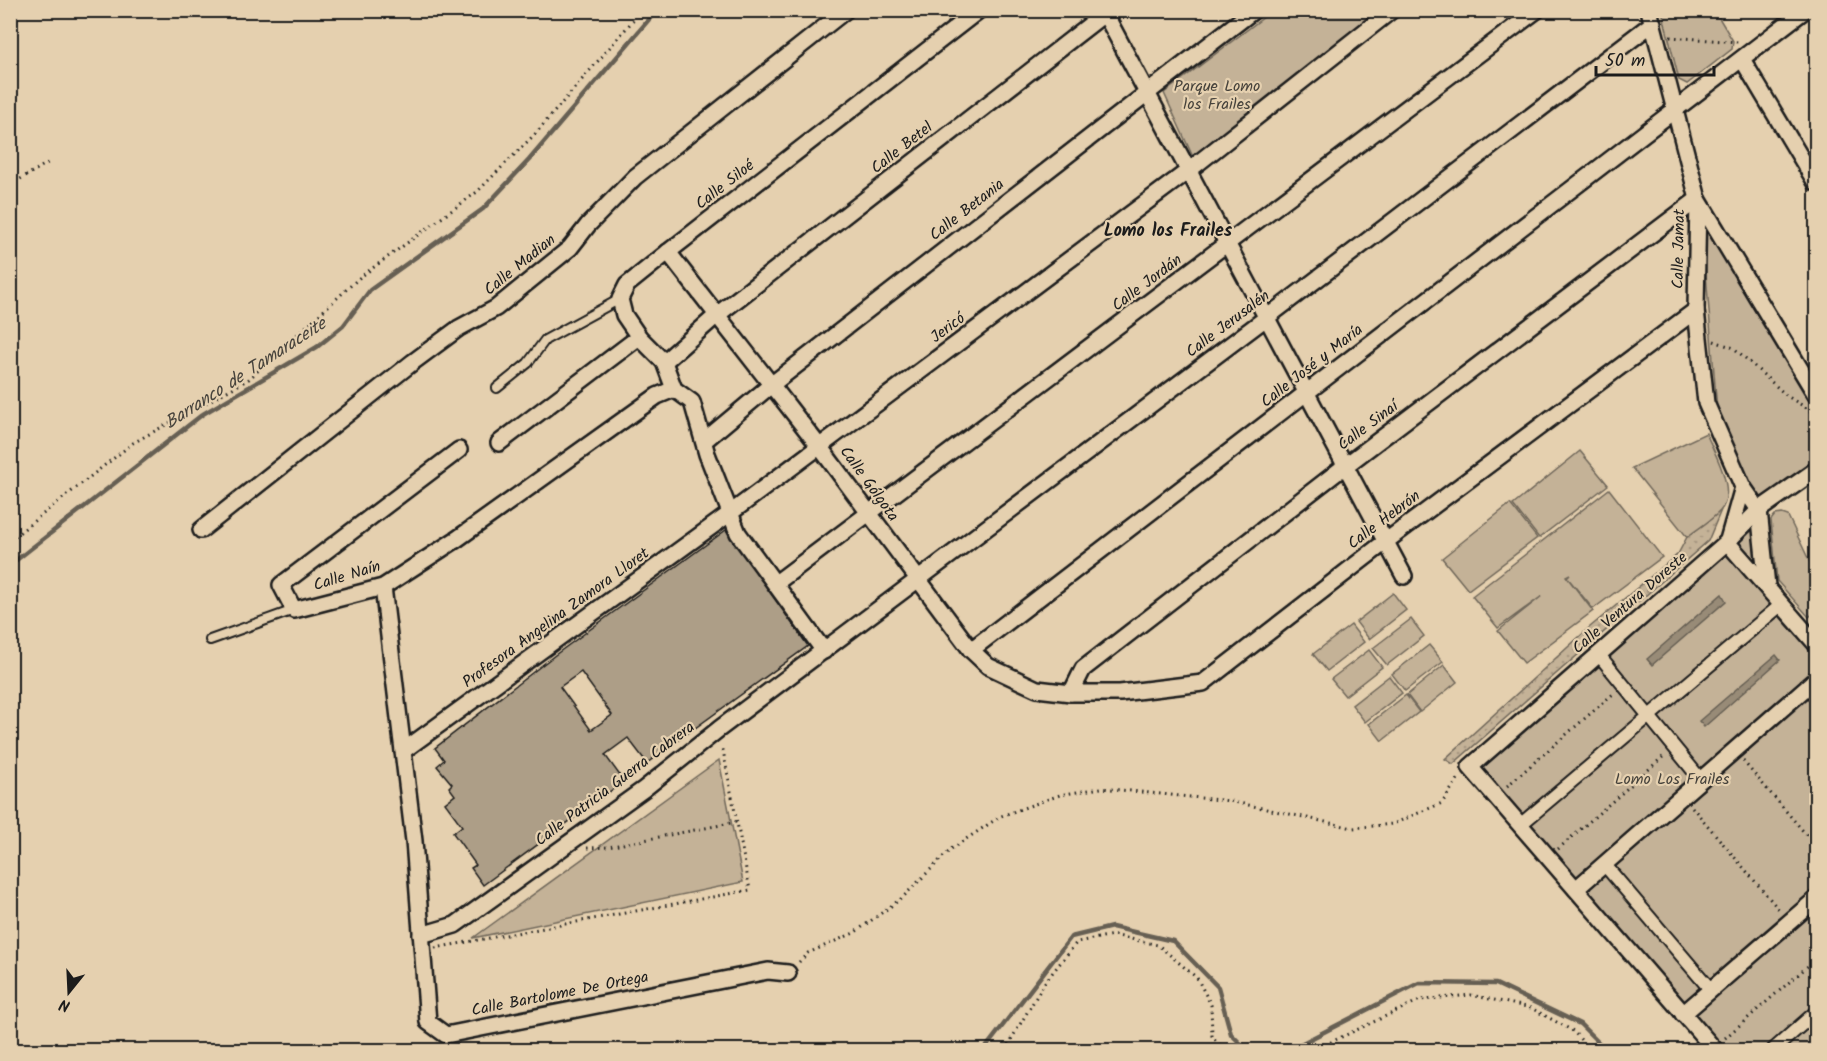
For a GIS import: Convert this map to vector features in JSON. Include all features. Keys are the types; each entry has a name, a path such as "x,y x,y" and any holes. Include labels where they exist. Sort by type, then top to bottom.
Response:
{"street":[{"name":"Calle Madian","path":"201,530 413,362 459,328 496,308 570,248 588,225 635,177 846,10"},
{"name":"Calle Siloé","path":"620,299 627,285 979,10"},
{"name":"Calle Betania","path":"704,441 771,385 1254,10"},
{"name":"Jericó","path":"729,514 1188,171 1392,10"},
{"name":"Calle Jordán","path":"776,583 1537,10"},
{"name":"Calle José y María","path":"971,650 1805,10"},
{"path":"1106,12 1146,95 1228,244 1404,576"},
{"name":"Calle Betel","path":"664,362 717,315 1106,12"},
{"name":"Calle Jamat","path":"1652,23 1698,199 1696,310 1706,403 1743,487 1759,510"},
{"name":"Calle Jerusalén","path":"824,651 1652,23"},
{"path":"1746,57 1816,183"},
{"path":"1698,199 1816,395"},
{"name":"Calle Sinaí","path":"1071,693 1083,669 1345,466 1698,199"},
{"name":"Calle Gólgota","path":"668,252 819,446 971,650 988,666 1007,677 1037,689 1071,693"},
{"path":"620,299 624,315 639,337 664,362 674,389 692,402 729,514 738,533 824,651"},
{"name":"Calle Hebrón","path":"1071,693 1120,693 1203,683 1384,542 1696,310"},
{"path":"499,443 639,337"},
{"name":"Calle Naín","path":"459,450 281,585 294,610 383,587 457,539 657,396 674,389"},
{"name":"Calle Ventura Doreste","path":"1470,767 1727,542 1759,510 1816,470"},
{"path":"1743,487 1727,542 1816,644"},
{"path":"1759,510 1767,586"},
{"name":"Profesora Angelina Zamora Lloret","path":"403,751 729,514"},
{"name":"Calle Bartolome De Ortega","path":"383,587 403,751 428,1022 446,1035 768,971 788,973"},
{"path":"1520,825 1782,604"},
{"name":"Calle Patricia Guerra Cabrera","path":"421,942 454,925 577,834 644,789 719,729 824,651"},
{"path":"1599,655 1701,780"},
{"path":"1576,889 1816,679"},
{"path":"1470,767 1714,1049"},
{"path":"1604,864 1711,990"},
{"path":"1683,1014 1816,899"},
{"path":"1773,1050 1816,1012"}],"lane":[{"name":"Calle Siloé","path":"497,388 528,363 545,340 620,299"},
{"path":"210,640 294,610"}],"path":[{"path":"10,540 133,443 249,379 359,278 477,192 536,133 642,10"},
{"path":"1652,23 1739,42 1746,57"},
{"path":"10,185 51,161"},
{"path":"1698,339 1734,348 1787,396 1816,414"},
{"path":"1495,796 1623,685"},
{"path":"421,942 448,948 750,890 719,729"},
{"path":"1548,857 1674,747"},
{"path":"1734,751 1816,846"},
{"path":"788,973 808,953 854,933 902,898 951,849 1001,816 1060,795 1101,788 1230,801 1353,828 1393,824 1442,803 1455,780 1470,767"},
{"path":"1682,796 1790,922"},
{"path":"577,834 588,850 737,822"},
{"path":"1005,1050 1045,982 1077,942 1113,935 1158,945 1197,978 1211,1005 1212,1036 1224,1050"},
{"path":"1714,1049 1816,959"},
{"path":"1314,1050 1420,1000 1471,995 1531,1008 1573,1031 1590,1050"}],"green space":[{"name":"Parque Lomo los Frailes","path":"1272,11 1379,11 1193,157 1164,93"},
{"path":"1662,11 1715,11 1733,41 1732,49 1687,84 1679,80"},
{"path":"1701,212 1816,402 1816,458 1759,511 1717,410"},
{"path":"1706,433 1723,472 1727,493 1720,511 1687,537 1632,468"},
{"path":"1580,451 1608,485 1539,538 1513,505"},
{"path":"1609,489 1662,557 1593,609 1567,577 1570,574 1566,576 1593,611 1524,663 1498,631 1542,596 1498,628 1472,596"},
{"path":"1510,504 1537,538 1468,590 1442,558"},
{"path":"1721,510 1708,541 1453,764 1445,759 1590,627 1678,554 1687,537"},
{"name":"Lomo Los Frailes","path":"1759,511 1767,586 1816,644 1816,1050 1715,1050 1470,767"},
{"path":"1775,515 1788,516 1816,575 1816,611 1809,617 1777,581 1771,520"},
{"path":"1393,593 1406,610 1369,639 1356,622"},
{"path":"1411,619 1424,636 1387,665 1373,648"},
{"path":"1351,625 1364,642 1327,671 1313,654"},
{"path":"1429,645 1443,662 1405,691 1392,674"},
{"path":"1369,650 1382,667 1345,696 1331,679"},
{"path":"1444,665 1457,682 1420,712 1407,695"},
{"path":"1389,676 1402,693 1365,722 1352,705"},
{"path":"1406,695 1419,712 1382,741 1369,724"},
{"path":"719,760 743,882 473,938"}],"shaded area":[{"path":"1722,594 1726,601 1652,665 1647,659"},
{"path":"1776,655 1780,660 1704,727 1699,721"}],"building":[{"path":"726,530 808,646 647,763 628,738 605,755 624,781 483,885 471,868 476,865 453,833 462,826 445,803 455,795 449,787 452,784 437,766 444,760 435,748 555,655","holes":["581,672 612,715 591,730 560,687"]}],"waterway":[{"name":"Barranco de Tamaraceite","path":"10,565 203,414 317,347 343,326 370,290 483,209 529,160 657,10"},
{"path":"984,1050 1071,937 1112,927 1173,941 1218,987 1231,1034 1246,1049 1289,1050 1419,983 1496,984 1580,1024 1606,1050"}],"district":[{"name":"Lomo los Frailes","path":"1168,231"}]}
